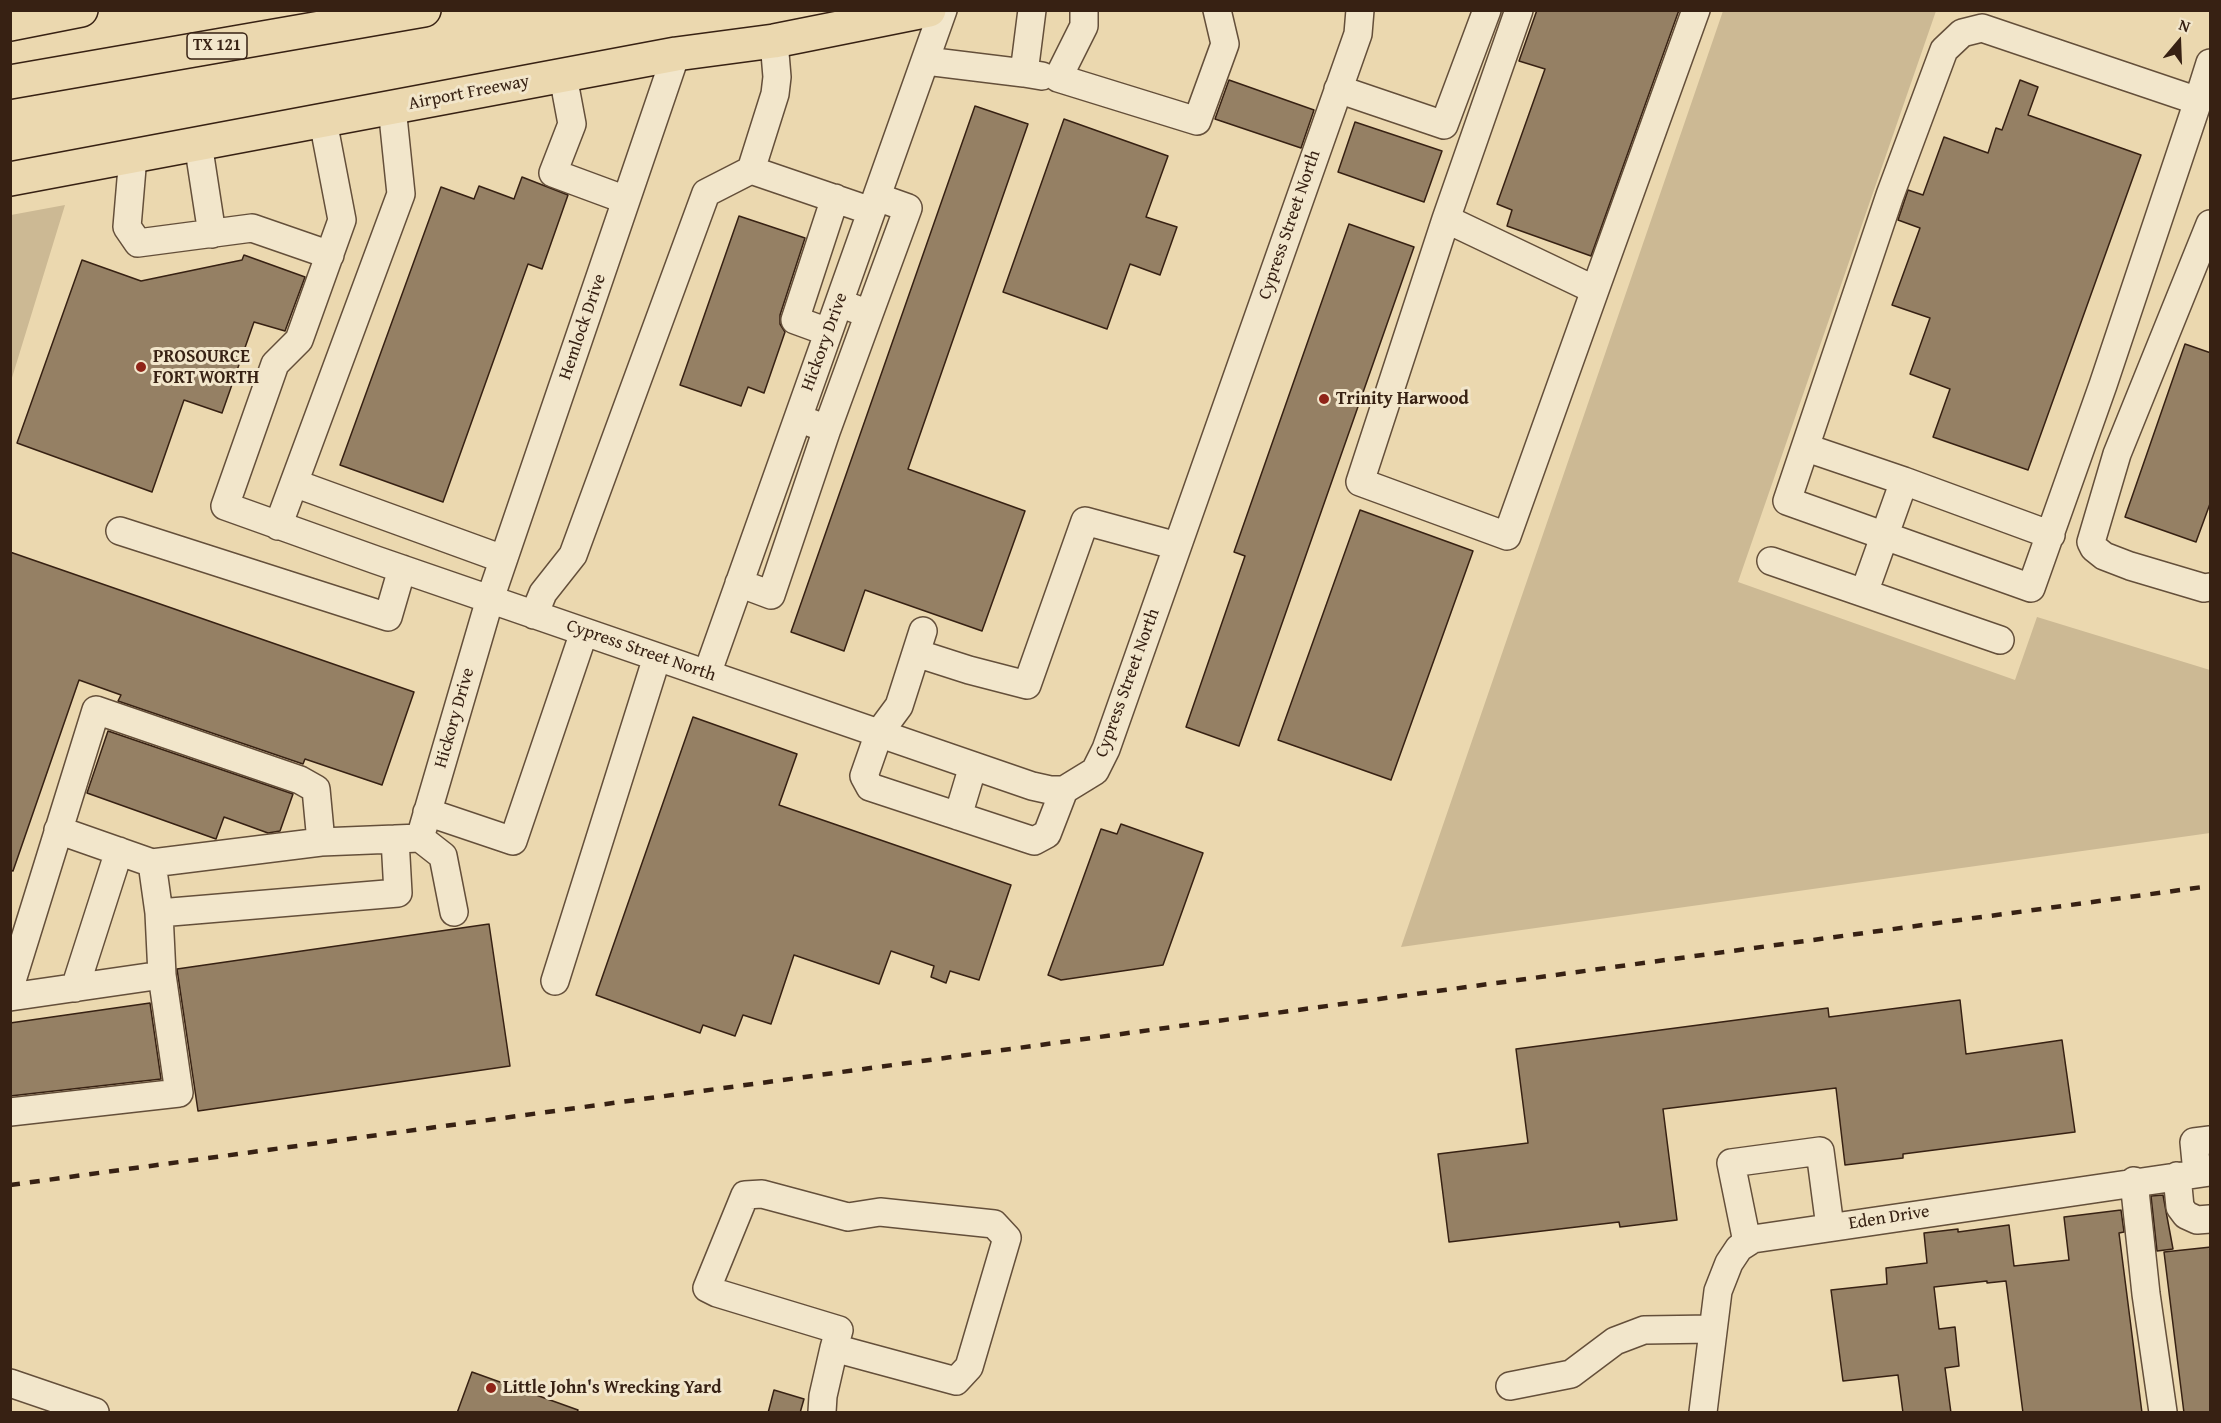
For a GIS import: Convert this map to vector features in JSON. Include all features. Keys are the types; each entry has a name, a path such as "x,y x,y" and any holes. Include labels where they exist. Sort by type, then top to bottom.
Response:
{"main road":[{"path":"10,24 81,10"},
{"name":"TX 121","path":"10,82 424,10"},
{"path":"774,41 791,22 850,10"},
{"name":"Airport Freeway","path":"10,178 676,54 774,41 929,10"}],"street":[{"name":"Hickory Drive","path":"707,674 943,10"},
{"path":"1024,73 1032,10"},
{"path":"1058,78 1084,26 1084,10"},
{"path":"926,61 1058,78 1197,121 1225,44 1217,10"},
{"name":"Cypress Street North","path":"330,255 299,340 275,364 225,506 1032,786 1064,790 1095,771 1106,749 1358,34 1360,10"},
{"path":"1338,89 1444,124 1487,10"},
{"path":"1520,10 1446,219 1360,482 1507,536 1696,10"},
{"path":"2198,101 1983,28 1962,33 1944,50 1890,195 1807,448 1787,501 2031,588 2051,535 2211,63"},
{"path":"534,615 543,593 573,555 706,193 751,170 775,94 777,77 774,41"},
{"name":"Hemlock Drive","path":"490,599 676,54"},
{"path":"562,75 572,124 553,173 626,200"},
{"path":"278,526 401,194 392,107"},
{"path":"133,156 127,227 138,243 252,228 330,255 342,220 323,120"},
{"path":"198,143 212,234"},
{"path":"739,583 771,595 827,429 908,208 835,198 751,170"},
{"path":"828,332 795,320 835,198"},
{"path":"1446,219 1594,290"},
{"path":"2211,224 2117,454 2091,542 2094,548 2104,556 2130,566 2204,588 2211,587"},
{"path":"839,303 869,314"},
{"path":"798,418 827,429"},
{"path":"1807,448 2051,535"},
{"path":"1864,593 1904,481"},
{"path":"294,483 504,559"},
{"path":"1064,790 1047,834 1034,842 870,787 864,776 879,733 899,706 920,642 969,670 1027,685 1085,521 1178,546"},
{"path":"120,531 388,617 402,569"},
{"path":"1771,561 2001,640"},
{"name":"Hickory Drive","path":"159,914 398,893 414,829 490,599"},
{"path":"58,830 152,863 414,829 513,841 584,632"},
{"path":"555,981 657,657"},
{"path":"10,987 96,710 300,780 316,789 321,842"},
{"path":"958,816 973,766"},
{"path":"414,829 443,856 454,912"},
{"path":"75,988 119,851"},
{"path":"10,1113 179,1093 162,975 159,914 152,863"},
{"path":"10,997 162,975"},
{"path":"2211,1140 2194,1142 2195,1174 2180,1207 2186,1215 2196,1220 2211,1219"},
{"path":"1703,1413 1718,1291 1729,1263 1738,1248 1747,1242 1731,1163 1820,1151 1830,1227"},
{"name":"Eden Drive","path":"1747,1242 1753,1239 1830,1227 2134,1181 2195,1174"},
{"path":"2134,1181 2146,1294 2163,1413"},
{"path":"822,1413 823,1396 838,1330 707,1288 745,1196 762,1194 848,1217 880,1212 994,1224 1007,1238 969,1367 956,1381 834,1348"},
{"path":"1510,1386 1571,1374 1615,1341 1644,1330 1713,1329"},
{"path":"10,1383 96,1413"}],"shaded area":[{"path":"1723,11 1936,11 1738,582 2015,680 2037,617 2210,670 2210,833 1401,947"},
{"path":"65,205 11,381 11,215"}],"building":[{"path":"1537,10 1679,10 1591,256 1507,226 1512,210 1497,204 1545,69 1519,61"},
{"path":"1229,80 1314,110 1301,148 1215,119"},
{"path":"2020,80 2038,87 2028,115 2141,155 2028,470 1933,437 1950,389 1910,374 1930,318 1892,305 1920,228 1898,220 1908,190 1923,195 1944,137 1988,153 1996,128 2002,130"},
{"path":"975,106 1028,124 908,469 1025,511 982,631 865,590 844,651 791,632"},
{"path":"1064,119 1168,156 1146,217 1177,227 1160,275 1130,264 1107,329 1003,292"},
{"path":"1355,122 1442,151 1424,202 1338,172"},
{"path":"522,177 568,195 542,269 528,264 443,502 340,465 441,187 474,199 479,186 514,199"},
{"path":"739,216 805,238 780,315 780,324 785,332 764,393 748,387 741,406 680,385"},
{"name":"Trinity Harwood","path":"1349,224 1414,247 1239,746 1186,727 1245,556 1234,552"},
{"name":"PROSOURCE FORT WORTH","path":"244,255 305,277 285,331 254,322 222,413 184,400 152,492 17,443 82,260 141,281 242,260"},
{"path":"2185,344 2211,353 2211,501 2196,542 2125,517"},
{"path":"1360,510 1473,551 1391,780 1278,740"},
{"path":"10,552 414,692 382,785 305,759 303,764 118,701 121,695 79,680 13,871 10,870"},
{"path":"693,717 797,754 779,805 1011,885 979,980 950,971 946,983 931,977 934,966 891,951 879,984 794,955 771,1024 743,1015 735,1036 703,1025 700,1033 596,995"},
{"path":"108,731 293,794 280,831 268,833 224,817 216,839 87,793"},
{"path":"1121,824 1203,853 1163,965 1061,980 1048,975 1101,829 1117,834"},
{"path":"489,924 510,1066 198,1111 177,969"},
{"path":"1960,1000 1966,1054 2062,1040 2075,1132 1903,1154 1903,1158 1845,1165 1836,1088 1663,1109 1677,1220 1620,1227 1619,1222 1449,1242 1438,1154 1528,1143 1516,1049 1828,1008 1829,1017"},
{"path":"150,1003 161,1079 10,1096 10,1023"},
{"path":"2163,1195 2173,1249 2157,1251 2151,1196"},
{"path":"2121,1210 2124,1232 2119,1233 2142,1413 2023,1413 2006,1281 1934,1287 1939,1329 1955,1327 1959,1366 1945,1368 1951,1413 1903,1413 1898,1375 1843,1381 1831,1290 1887,1284 1886,1268 1927,1263 1924,1233 1958,1229 1958,1232 2009,1225 2014,1266 2069,1260 2064,1217"},
{"path":"2211,1247 2211,1413 2184,1413 2164,1252"},
{"name":"Little John's Wrecking Yard","path":"472,1372 578,1410 577,1413 457,1413"},
{"path":"774,1390 804,1399 800,1413 768,1413"}],"railway":[{"path":"10,1185 2210,886"}],"place":[{"name":"PROSOURCE FORT WORTH","path":"141,367"},
{"name":"Trinity Harwood","path":"1324,399"},
{"name":"Little John's Wrecking Yard","path":"491,1388"}]}
